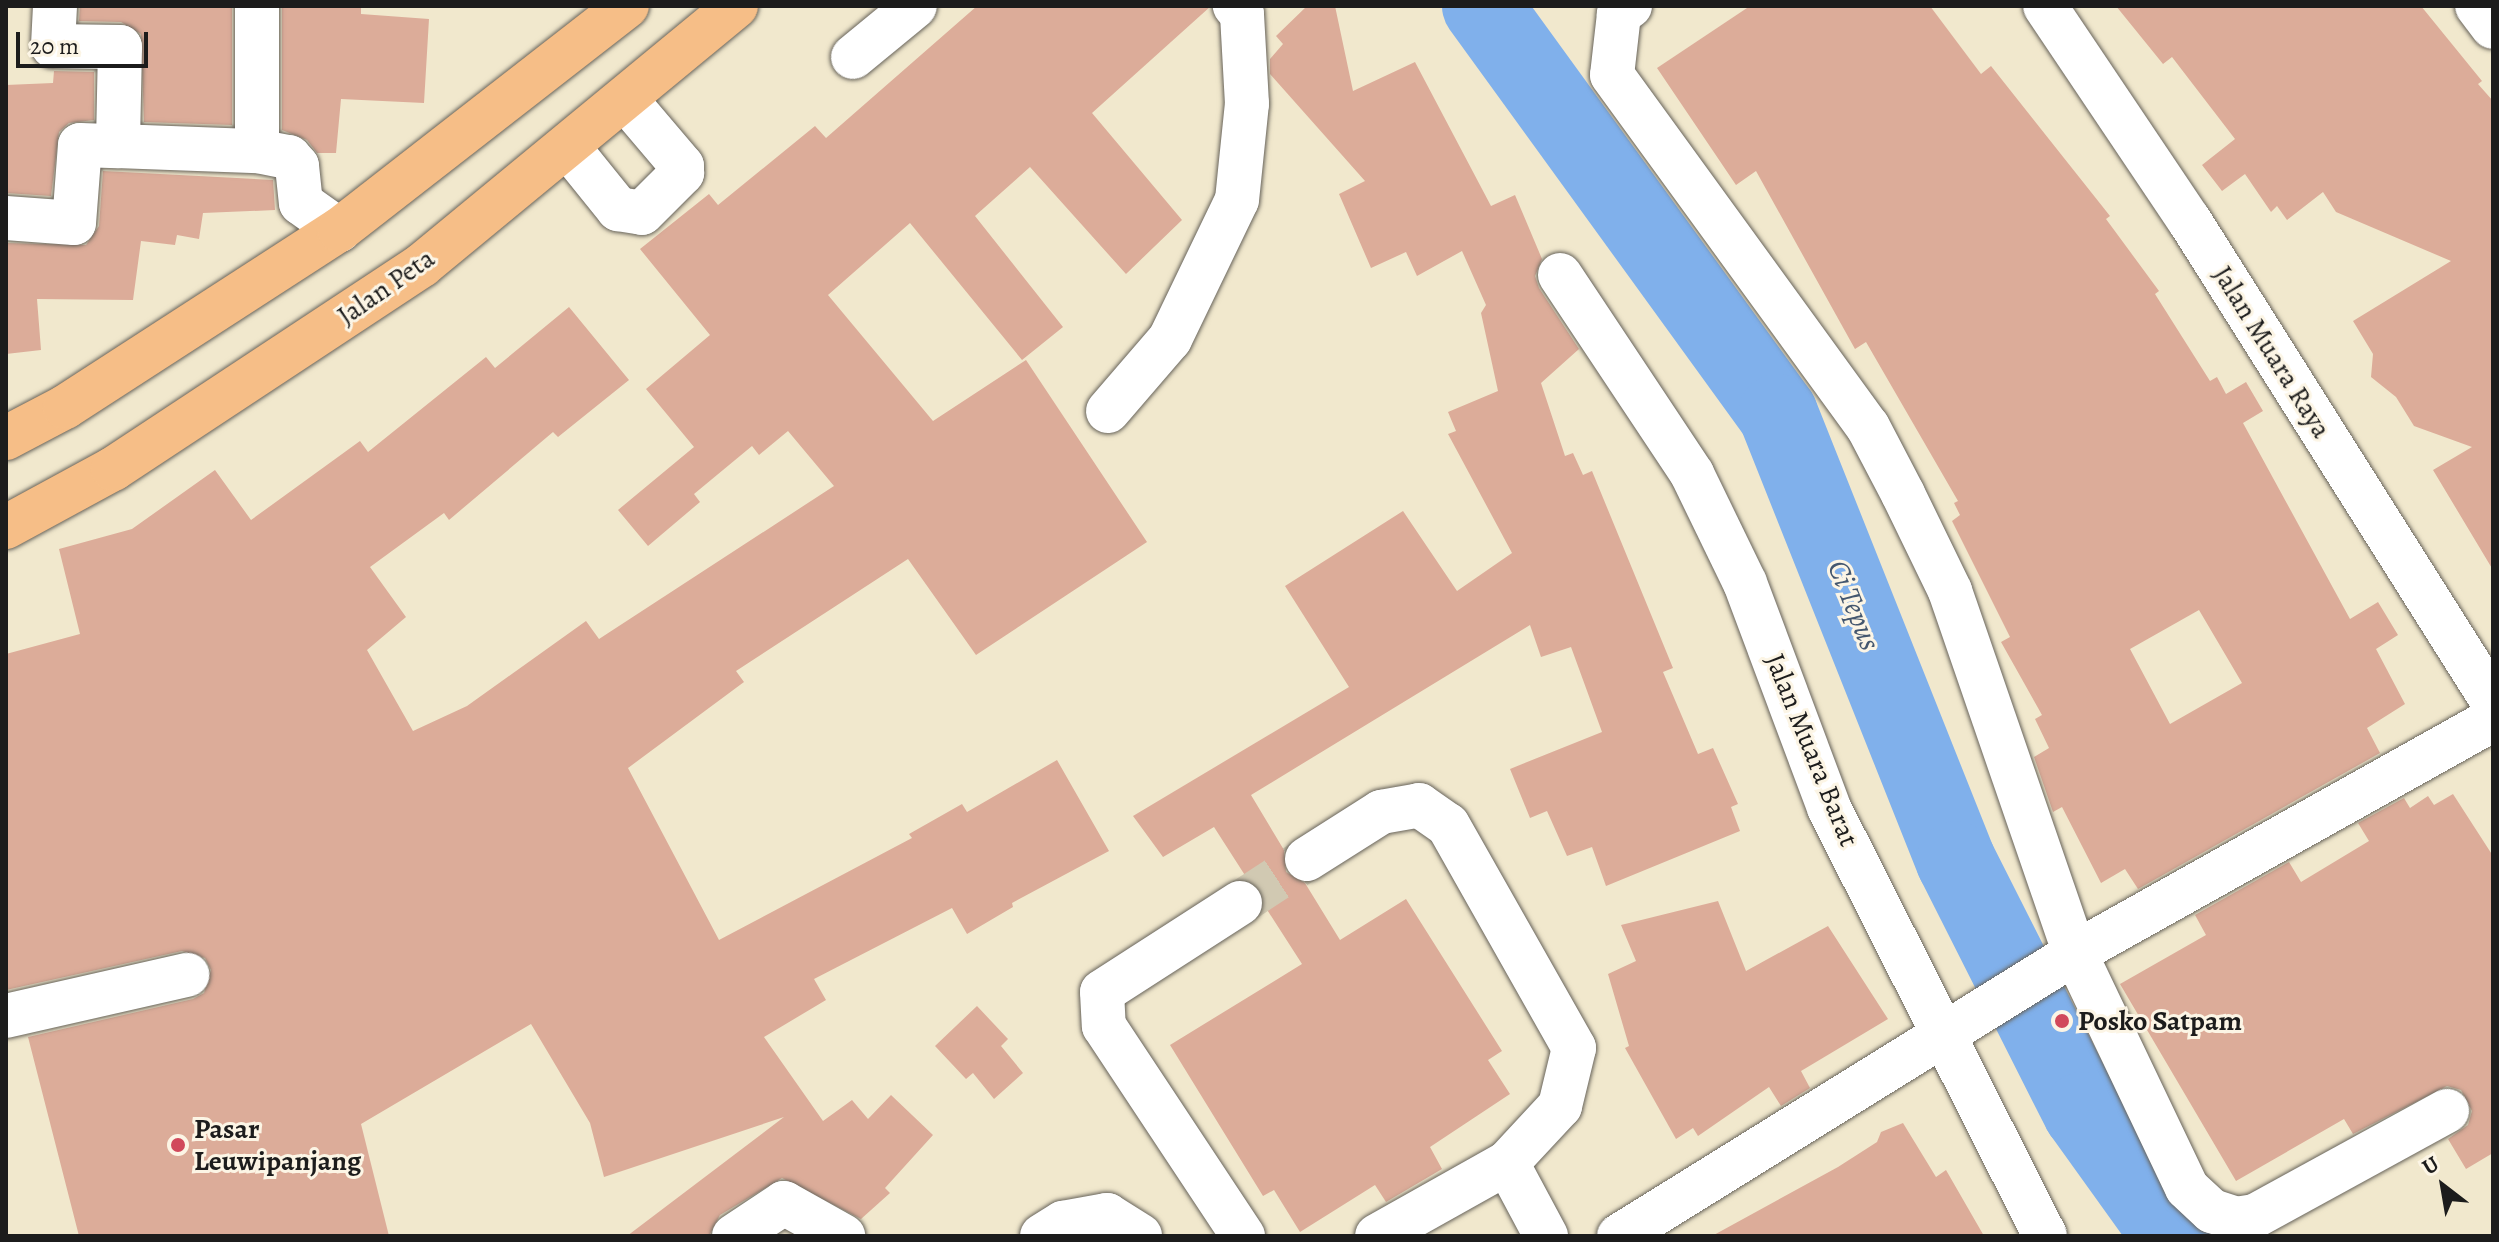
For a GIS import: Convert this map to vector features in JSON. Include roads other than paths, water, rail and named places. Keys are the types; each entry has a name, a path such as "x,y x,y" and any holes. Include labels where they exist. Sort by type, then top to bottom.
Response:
{"main road":[{"path":"6,438 65,407 339,230 627,6"},
{"name":"Jalan Peta","path":"6,527 113,469 409,274 626,100 736,6"}],"street":[{"path":"55,6 53,46 120,47 118,146"},
{"path":"257,6 257,151"},
{"path":"853,57 915,6"},
{"path":"1108,411 1170,339 1237,200 1247,104 1242,14 1235,6"},
{"path":"1630,6 1619,14 1612,75 1868,427 1903,494 1950,591 2061,962 2187,1188 2212,1211 2236,1219 2255,1216 2447,1111"},
{"name":"Jalan Muara Raya","path":"2045,6 2189,220 2493,702"},
{"path":"2477,6 2493,27"},
{"path":"568,147 618,209 642,213 682,173 682,166 626,100"},
{"path":"6,218 74,223 80,145 257,151 289,157 297,166 301,203 339,230"},
{"name":"Jalan Muara Barat","path":"1560,275 1692,474 1745,583 1829,808 1960,1022 2045,1236"},
{"path":"1619,1236 2061,962 2493,719"},
{"path":"1307,859 1381,812 1419,805 1448,825 1574,1048 1560,1106 1507,1163 1377,1236"},
{"path":"1240,903 1102,992 1104,1026 1243,1236"},
{"path":"6,1016 187,975"},
{"path":"1507,1163 1546,1236"},
{"path":"734,1236 784,1203 843,1236"},
{"path":"1042,1236 1063,1223 1107,1215 1140,1236"}],"waterway":[{"name":"Ci Tepus","path":"1482,6 1778,414 1956,861 2083,1112 2172,1236"}],"tunnel":[{"path":"1240,903 1307,859"}],"place":[{"name":"Posko Satpam","path":"2062,1021"},
{"name":"Pasar Leuwipanjang","path":"178,1145"}]}
